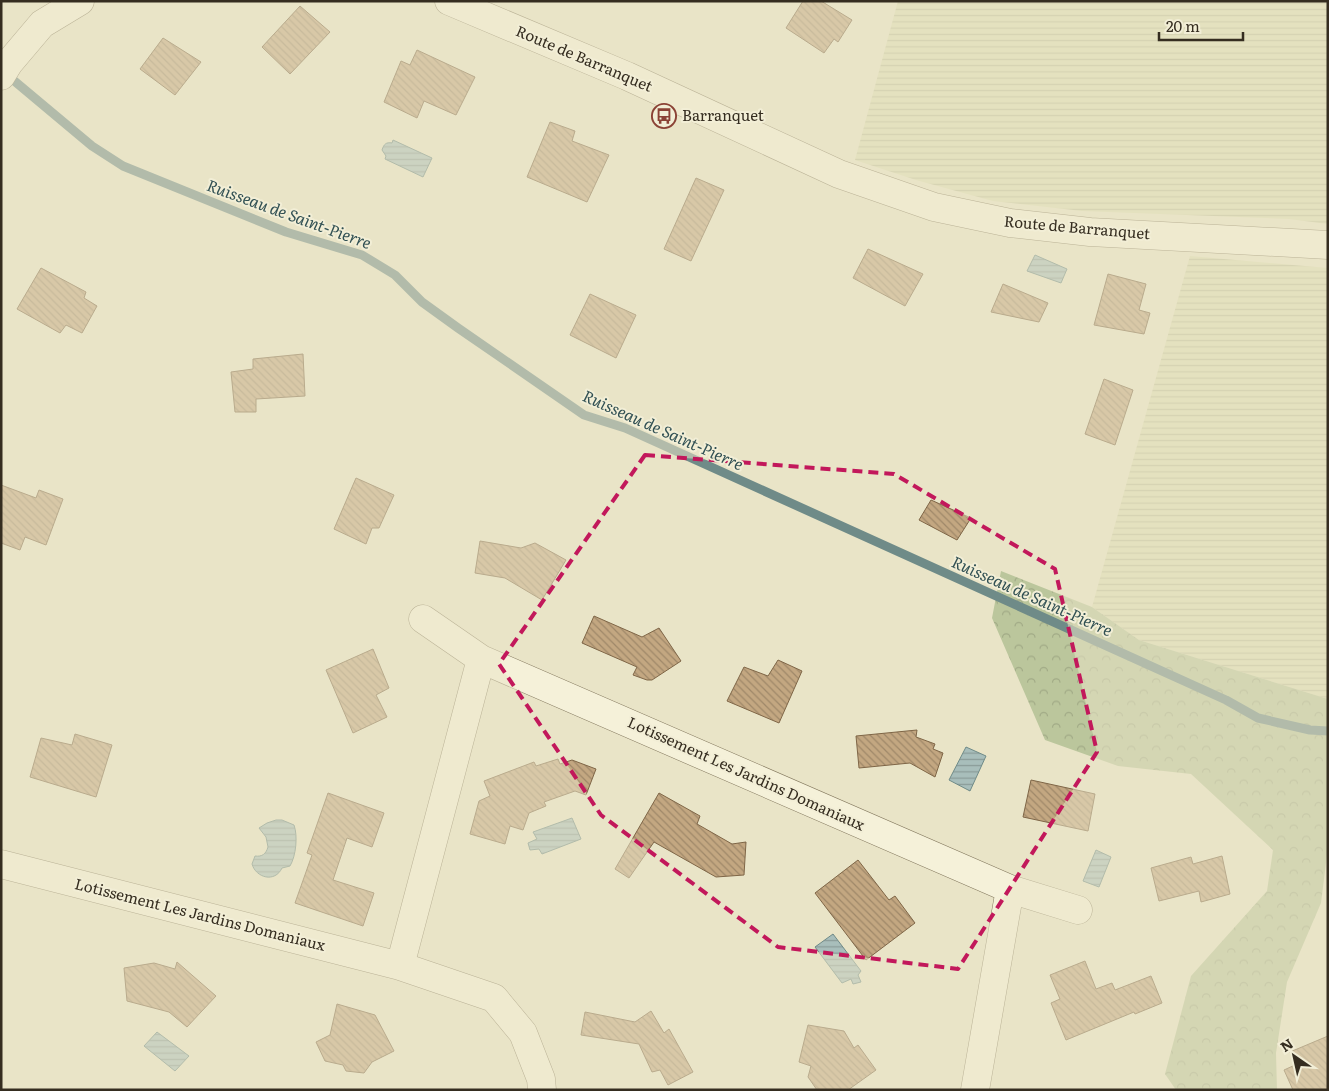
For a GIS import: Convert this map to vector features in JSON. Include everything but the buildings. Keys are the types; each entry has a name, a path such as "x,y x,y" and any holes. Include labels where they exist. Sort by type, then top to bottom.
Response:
{"street":[{"path":"5,66 42,24 80,1"},
{"name":"Route de Barranquet","path":"449,1 627,76 839,174 934,207 1010,223 1090,232 1328,245"},
{"name":"Lotissement Les Jardins Domaniaux","path":"423,619 481,659 1010,889 1078,910"},
{"path":"400,966 481,659"},
{"name":"Lotissement Les Jardins Domaniaux","path":"1,864 400,966 494,998 523,1033 541,1079 542,1090"},
{"path":"975,1090 1010,889"}],"highlighted area":[{"path":"645,455 894,474 1055,569 1097,752 958,969 778,947 601,815 499,664"}],"green space":[{"path":"898,1 1328,1 1328,224 1289,219 1082,211 993,201 916,180 855,160"},
{"path":"1190,256 1328,268 1328,699 1139,640 1092,607"},
{"path":"1001,571 1092,607 1139,640 1328,699 1328,847 1321,903 1287,982 1276,1053 1277,1090 1176,1090 1165,1074 1191,976 1267,891 1273,850 1191,774 1118,766 1045,740 992,618"}],"water":[{"path":"393,140 432,158 423,177 385,159 386,156 382,150 384,145 392,143"},
{"path":"1035,255 1067,269 1061,283 1027,271"},
{"path":"966,747 986,756 970,791 949,780"},
{"path":"572,818 581,839 542,854 539,849 530,850 528,843 537,839 533,832"},
{"path":"276,820 282,820 294,825 296,835 295,852 290,866 282,868 275,876 266,877 257,873 252,864 255,856 263,855 268,847 266,837 259,828"},
{"path":"1096,850 1111,857 1099,887 1083,881"},
{"path":"833,934 861,971 858,975 861,982 853,984 851,979 842,983 815,947"},
{"path":"157,1032 189,1056 175,1071 144,1046"}],"waterway":[{"name":"Ruisseau de Saint-Pierre","path":"6,74 92,146 123,166 286,232 362,255 395,275 422,302 458,328 584,415 625,428 1226,700 1258,718 1310,730 1328,731"}],"place":[{"name":"Barranquet","path":"664,116"}]}
